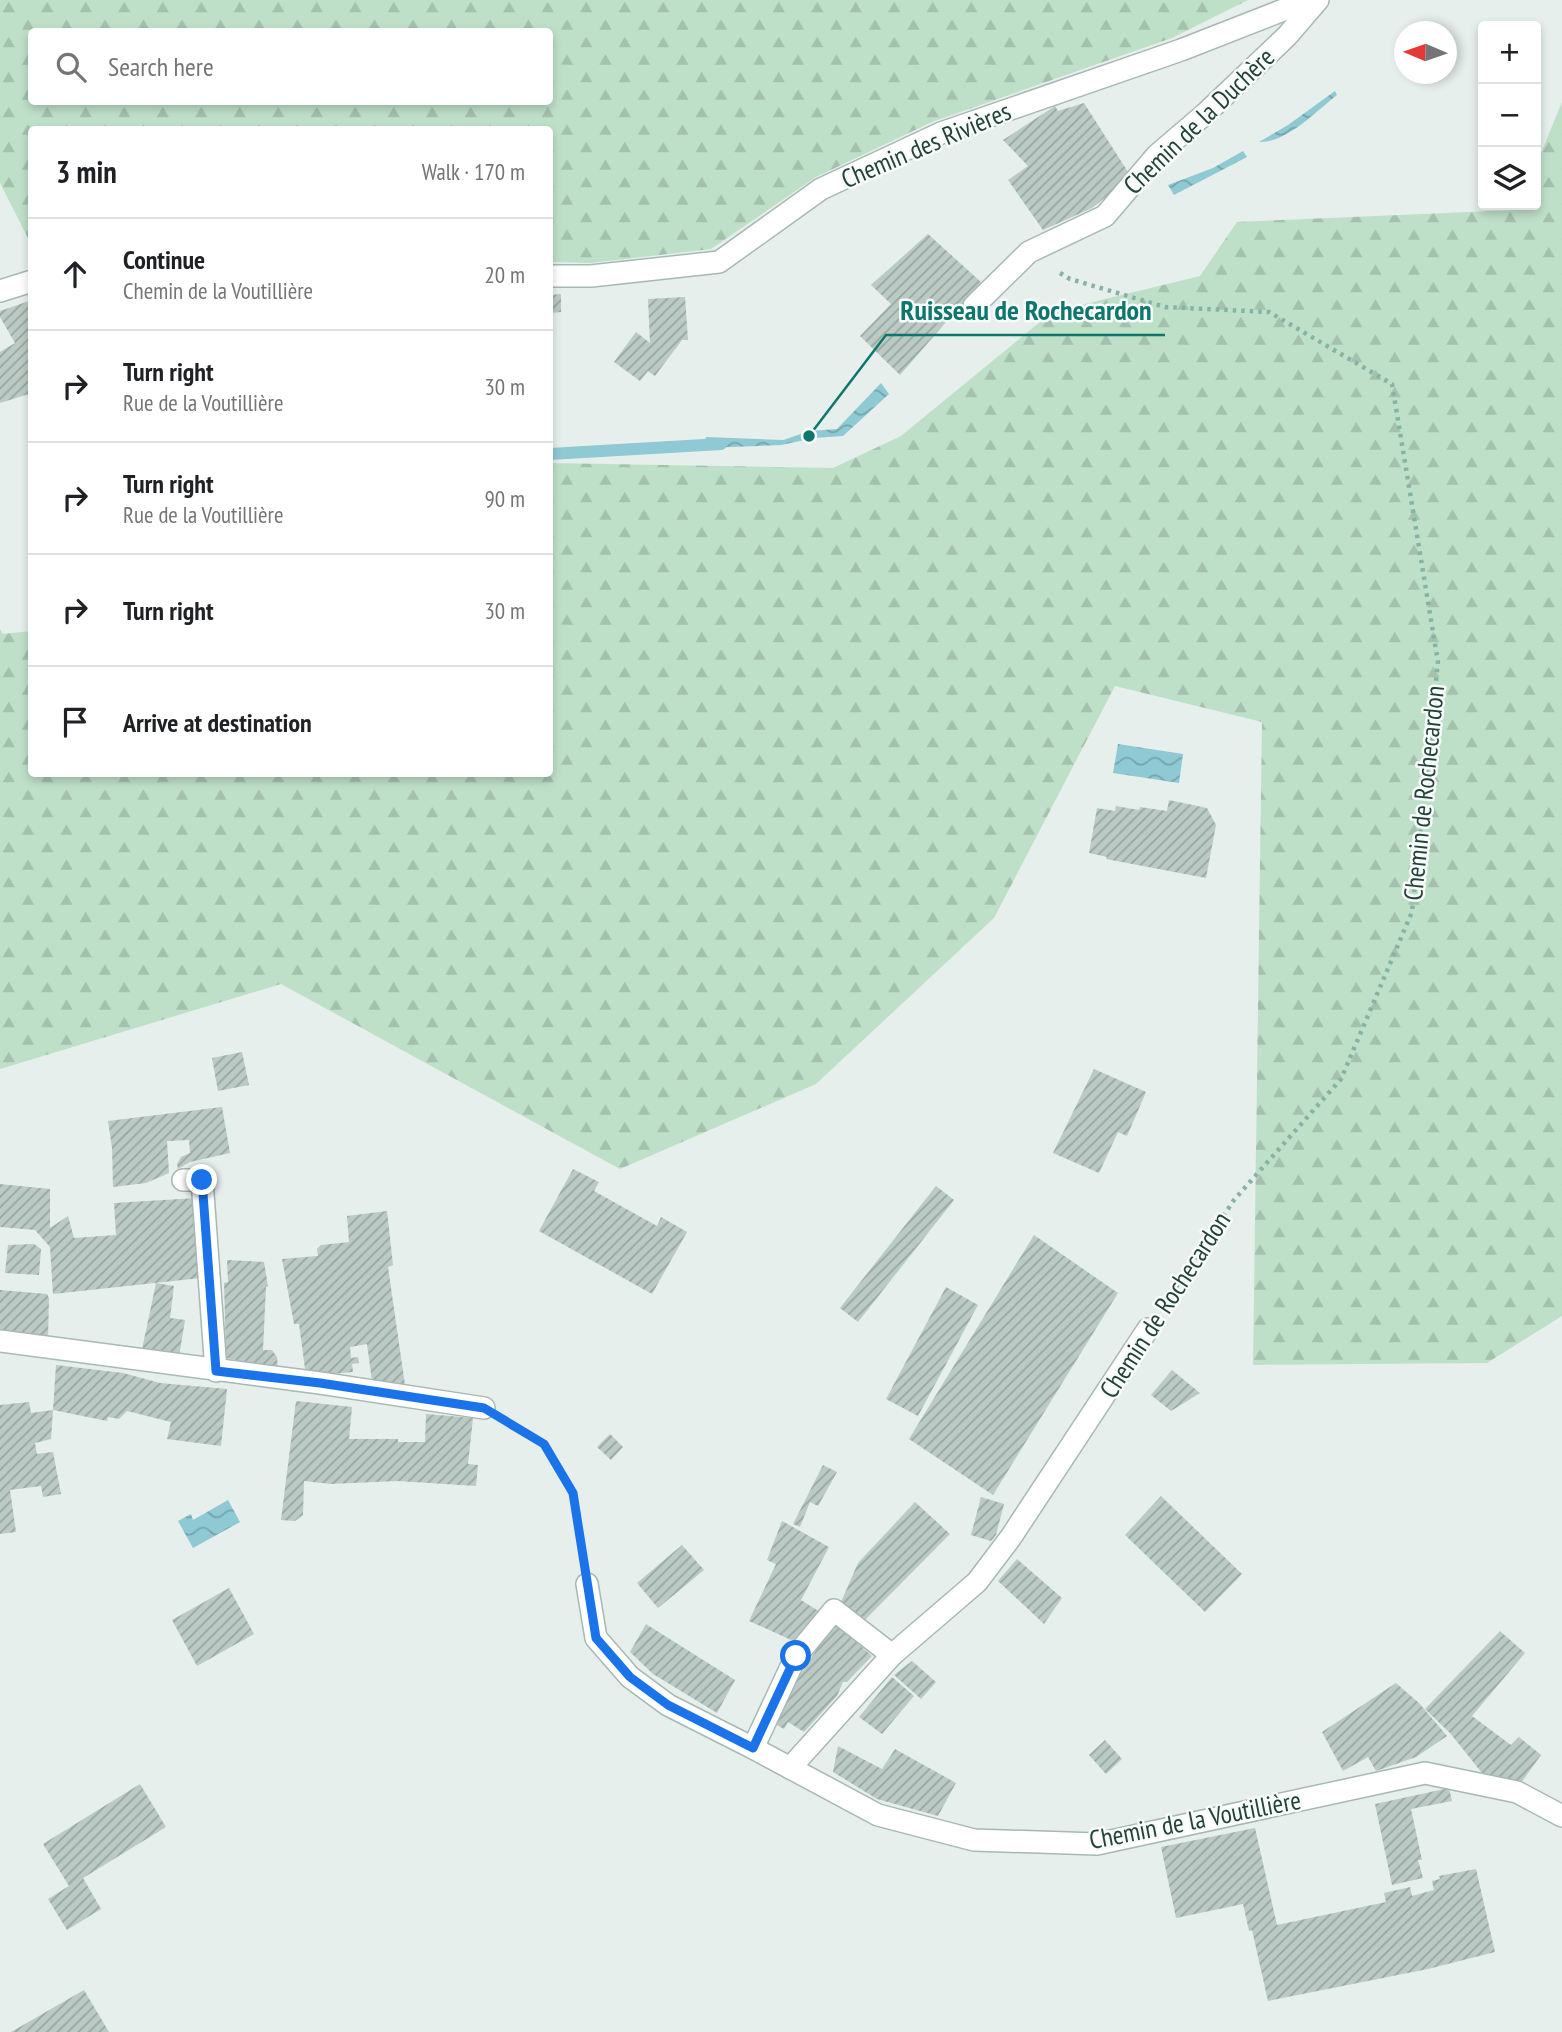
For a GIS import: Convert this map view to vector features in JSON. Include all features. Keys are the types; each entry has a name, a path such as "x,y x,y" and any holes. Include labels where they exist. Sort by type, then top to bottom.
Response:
{"street":[{"name":"Chemin des Rivières","path":"553,275 591,276 719,262 821,190 941,133 1181,50 1309,0"},
{"name":"Chemin de la Duchère","path":"974,306 1029,252 1105,216 1157,155 1205,114 1287,36 1318,0"},
{"path":"0,291 28,282"},
{"path":"183,1180 202,1180 216,1371"},
{"name":"Chemin de Rochecardon","path":"790,1768 892,1655 977,1582 1011,1537 1148,1329"},
{"path":"0,1341 320,1383 484,1408"},
{"name":"Chemin de la Voutillière","path":"587,1584 596,1638 630,1677 668,1705 878,1815 974,1840 1097,1844 1425,1773 1517,1792 1562,1816"},
{"path":"753,1748 796,1656 834,1610 892,1655"}],"path":[{"name":"Chemin de Rochecardon","path":"1029,252 1070,279 1165,307 1269,313 1392,384 1438,662 1412,912 1341,1079 1234,1200 1148,1329"},
{"path":"484,1408 544,1444 573,1493 587,1584"}],"green space":[{"path":"0,0 1248,0 1172,38 932,122 816,177 711,249 591,263 553,262 553,126 28,126 28,238 0,183"},
{"path":"1562,102 1562,1316 1487,1363 1253,1365 1262,722 1115,686 994,918 816,1084 620,1169 281,984 0,1069 0,629 3,634 28,631 28,777 553,777 553,463 833,468 901,436 1052,312 1200,276 1237,222 1541,210 1541,153"}],"water":[{"path":"1335,91 1337,95 1290,132 1270,141 1259,142 1288,125"},
{"path":"1243,151 1247,157 1174,195 1168,185 1213,168"},
{"path":"881,383 889,394 843,436 814,438 781,445 705,448 706,437 783,440 810,431 837,429"},
{"path":"1118,744 1183,754 1179,783 1113,773"},
{"path":"228,1500 240,1522 193,1548 178,1521 191,1514 193,1520"}],"building":[{"path":"1084,103 1128,172 1113,191 1092,208 1043,230 1008,180 1028,166 1003,140 1055,106 1058,111"},
{"path":"928,234 981,282 900,375 860,336 891,304 871,285"},
{"path":"561,294 561,312 553,313 553,295"},
{"path":"685,297 688,340 682,340 655,376 648,371 640,381 614,362 636,332 650,343 648,299"},
{"path":"28,301 28,394 0,403 0,352 15,343 0,317 0,311"},
{"path":"1169,800 1207,808 1216,825 1206,878 1106,859 1107,857 1089,853 1097,808 1115,811 1116,806 1139,810 1140,807 1167,811"},
{"path":"242,1052 249,1085 218,1091 212,1058"},
{"path":"1094,1069 1146,1092 1127,1136 1118,1132 1099,1173 1053,1153"},
{"path":"222,1107 230,1153 190,1162 178,1169 177,1164 181,1157 190,1153 189,1140 167,1141 169,1173 146,1183 113,1187 108,1121"},
{"path":"573,1169 599,1182 594,1191 657,1226 661,1217 687,1232 652,1294 539,1231"},
{"path":"0,1184 50,1189 50,1228 68,1216 74,1238 116,1235 114,1203 197,1198 201,1278 53,1294 50,1247 35,1230 0,1227"},
{"path":"936,1186 954,1200 858,1322 840,1308"},
{"path":"387,1211 393,1265 388,1267 405,1385 372,1381 367,1344 350,1347 351,1358 358,1357 359,1363 352,1364 353,1372 306,1376 299,1324 294,1324 282,1259 318,1256 317,1249 321,1245 349,1242 347,1216"},
{"path":"1034,1235 1118,1293 993,1495 909,1439"},
{"path":"34,1244 41,1249 39,1275 5,1273 8,1245"},
{"path":"227,1260 264,1262 268,1286 263,1350 272,1350 277,1357 278,1368 226,1358 224,1283 228,1282"},
{"path":"156,1283 174,1286 170,1318 185,1320 179,1357 141,1354"},
{"path":"946,1287 978,1305 918,1416 886,1399"},
{"path":"0,1290 47,1294 48,1339 0,1332"},
{"path":"56,1365 123,1373 160,1383 227,1389 221,1446 167,1439 171,1422 127,1411 119,1419 108,1417 107,1421 53,1410"},
{"path":"1172,1370 1200,1393 1171,1411 1151,1395"},
{"path":"296,1401 352,1407 349,1439 425,1442 426,1414 473,1418 468,1464 478,1465 476,1486 397,1481 331,1484 304,1481 303,1515 295,1521 281,1520"},
{"path":"29,1402 31,1413 53,1410 51,1439 35,1443 37,1454 53,1452 61,1494 43,1497 41,1486 10,1490 16,1532 0,1534 0,1405"},
{"path":"610,1434 623,1447 611,1460 597,1447"},
{"path":"823,1465 837,1472 818,1506 810,1502 800,1527 793,1524"},
{"path":"1161,1496 1242,1574 1205,1612 1125,1535"},
{"path":"981,1497 1004,1504 996,1535 991,1541 971,1535"},
{"path":"915,1502 950,1534 859,1626 838,1609 858,1563"},
{"path":"782,1521 829,1547 801,1600 820,1612 800,1644 749,1621 776,1564 767,1560"},
{"path":"682,1545 704,1570 658,1608 637,1583"},
{"path":"1017,1559 1062,1598 1044,1624 998,1581"},
{"path":"229,1588 254,1634 197,1666 172,1620"},
{"path":"646,1624 735,1680 717,1713 653,1674 630,1652"},
{"path":"836,1624 872,1656 847,1682 843,1682 837,1696 804,1732 788,1722 784,1729 773,1723 802,1672"},
{"path":"1500,1631 1525,1653 1472,1716 1511,1745 1519,1737 1541,1755 1518,1787 1496,1776 1493,1778 1482,1773 1450,1733 1425,1709"},
{"path":"912,1661 936,1682 921,1699 894,1675"},
{"path":"892,1677 914,1696 882,1734 859,1717"},
{"path":"1396,1683 1419,1703 1447,1736 1416,1757 1376,1771 1368,1757 1343,1771 1322,1732"},
{"path":"1105,1740 1122,1759 1106,1774 1089,1755"},
{"path":"838,1746 882,1769 895,1749 956,1783 938,1816 877,1799 833,1772"},
{"path":"140,1784 166,1827 83,1878 101,1909 67,1930 48,1899 69,1886 43,1844"},
{"path":"1449,1788 1452,1801 1411,1809 1423,1878 1392,1885 1375,1804"},
{"path":"1255,1828 1277,1925 1386,1902 1384,1893 1410,1887 1412,1896 1434,1890 1432,1881 1440,1879 1439,1876 1476,1869 1495,1952 1428,1969 1268,2001 1252,1930 1249,1931 1243,1904 1176,1918 1161,1847"},
{"path":"84,1990 109,2032 11,2032"}],"waterway":[{"path":"553,454 721,444"}],"place":[{"name":"Ruisseau de Rochecardon","path":"809,436"}],"route":[{"path":"202,1180 216,1371 320,1383 484,1408 544,1444 573,1493 596,1638 630,1677 668,1705 753,1748 796,1656"}]}
